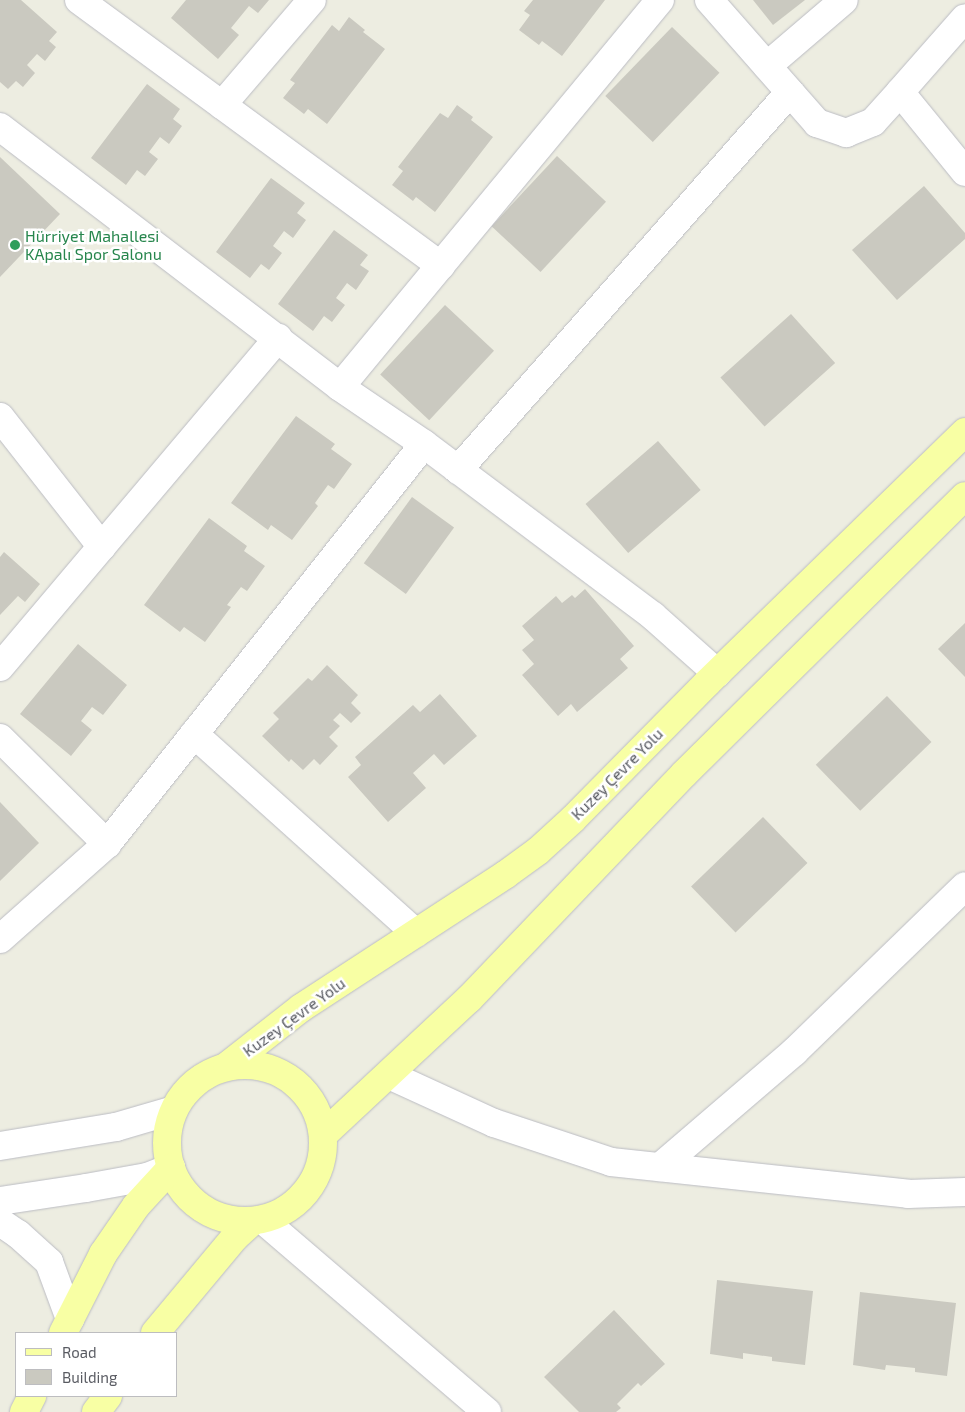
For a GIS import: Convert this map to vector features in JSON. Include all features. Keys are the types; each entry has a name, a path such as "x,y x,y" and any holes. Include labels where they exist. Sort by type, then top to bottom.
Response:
{"main road":[{"name":"Kuzey Çevre Yolu","path":"227,1066 301,1008 538,851 573,819 717,673 965,432"},
{"path":"323,1135 469,999 684,774 965,496"},
{"path":"245,1064 262,1066 279,1072 294,1081 306,1093 316,1108 323,1135 322,1160 307,1192 280,1214 258,1220 228,1220 212,1214 197,1205 184,1193 171,1168 167,1144 168,1126 174,1110 196,1082 227,1066 245,1064"},
{"path":"67,1326 103,1254 136,1206 171,1168"},
{"path":"156,1332 213,1262 258,1220"},
{"path":"24,1412 32,1397"},
{"path":"96,1412 107,1397"}],"street":[{"path":"79,0 441,266"},
{"path":"222,105 312,0"},
{"path":"340,387 660,0"},
{"path":"709,0 817,123 846,133 873,122 965,18"},
{"path":"767,66 844,0"},
{"path":"458,470 790,92"},
{"path":"900,92 965,172"},
{"path":"0,127 340,387 424,444 653,616 717,673"},
{"path":"0,667 278,338"},
{"path":"0,417 102,546"},
{"path":"0,940 107,844 424,444"},
{"path":"194,734 416,933"},
{"path":"0,738 107,844"},
{"path":"660,1167 794,1052 965,886"},
{"path":"389,1075 494,1124 610,1162 908,1194 965,1192"},
{"path":"0,1146 116,1128 174,1110"},
{"path":"0,1201 147,1177 171,1168"},
{"path":"258,1220 488,1412"},
{"path":"0,1222 18,1234 49,1262 67,1326"}],"building":[{"path":"0,0 21,0 57,32 49,41 56,47 45,61 37,54 27,65 35,73 23,87 16,81 8,89 0,82"},
{"path":"186,0 269,0 258,13 249,6 231,28 239,35 218,59 171,18"},
{"path":"533,0 605,0 562,56 542,41 539,45 519,30 530,15 524,11"},
{"path":"753,0 805,0 773,25"},
{"path":"349,17 365,30 363,32 385,49 327,124 308,109 304,114 283,98 295,83 290,80 332,25 339,31"},
{"path":"672,27 719,73 653,142 605,96"},
{"path":"147,84 180,109 173,119 182,126 169,144 160,137 149,152 158,159 145,176 137,170 126,185 91,158"},
{"path":"457,105 473,117 471,120 493,137 435,212 416,197 413,201 392,185 403,171 398,167 440,113 448,118"},
{"path":"557,156 606,202 541,272 492,226"},
{"name":"Hürriyet Mahallesi KApalı Spor Salonu","path":"0,157 60,214 0,277"},
{"path":"271,178 305,203 297,213 306,220 293,238 284,231 273,246 282,253 269,270 261,264 250,278 216,252"},
{"path":"924,186 965,233 965,239 897,300 852,250"},
{"path":"334,230 368,255 360,265 369,271 356,290 347,283 336,298 345,305 332,322 324,316 313,331 278,304"},
{"path":"445,305 494,351 429,420 380,374"},
{"path":"791,314 835,363 765,427 720,378"},
{"path":"296,416 335,444 331,449 352,464 334,489 328,485 315,503 318,506 292,540 271,525 268,530 231,503"},
{"path":"658,441 701,490 628,553 586,504"},
{"path":"412,497 454,528 406,594 364,563"},
{"path":"209,518 247,546 244,551 265,566 247,591 241,587 227,605 231,607 205,642 184,627 180,632 144,605"},
{"path":"4,552 40,584 25,602 18,596 0,615 0,557"},
{"path":"585,589 634,646 620,659 628,668 577,712 571,704 558,716 522,675 534,664 522,650 534,640 522,626 556,596 562,603 572,595 575,598"},
{"path":"965,623 965,677 938,649"},
{"path":"78,644 127,685 103,715 92,707 81,721 92,730 71,756 20,714"},
{"path":"327,665 358,695 351,703 361,713 351,723 340,713 333,720 340,726 329,737 338,746 320,765 314,759 303,770 291,759 289,762 262,736 279,719 273,713 308,678 312,681"},
{"path":"440,694 477,736 444,765 434,754 413,773 426,788 388,822 348,777 361,765 355,757 413,705 420,712"},
{"path":"887,696 931,742 860,811 816,765"},
{"path":"0,802 39,843 0,881"},
{"path":"763,817 807,863 736,933 691,886"},
{"path":"717,1280 813,1291 805,1365 772,1361 772,1357 743,1353 743,1359 710,1354"},
{"path":"860,1292 956,1303 947,1376 915,1372 915,1368 886,1365 885,1370 853,1365"},
{"path":"614,1310 665,1364 641,1386 638,1383 617,1404 621,1408 616,1412 579,1412 544,1377"}],"place":[{"name":"Hürriyet Mahallesi KApalı Spor Salonu","path":"15,245"}]}
